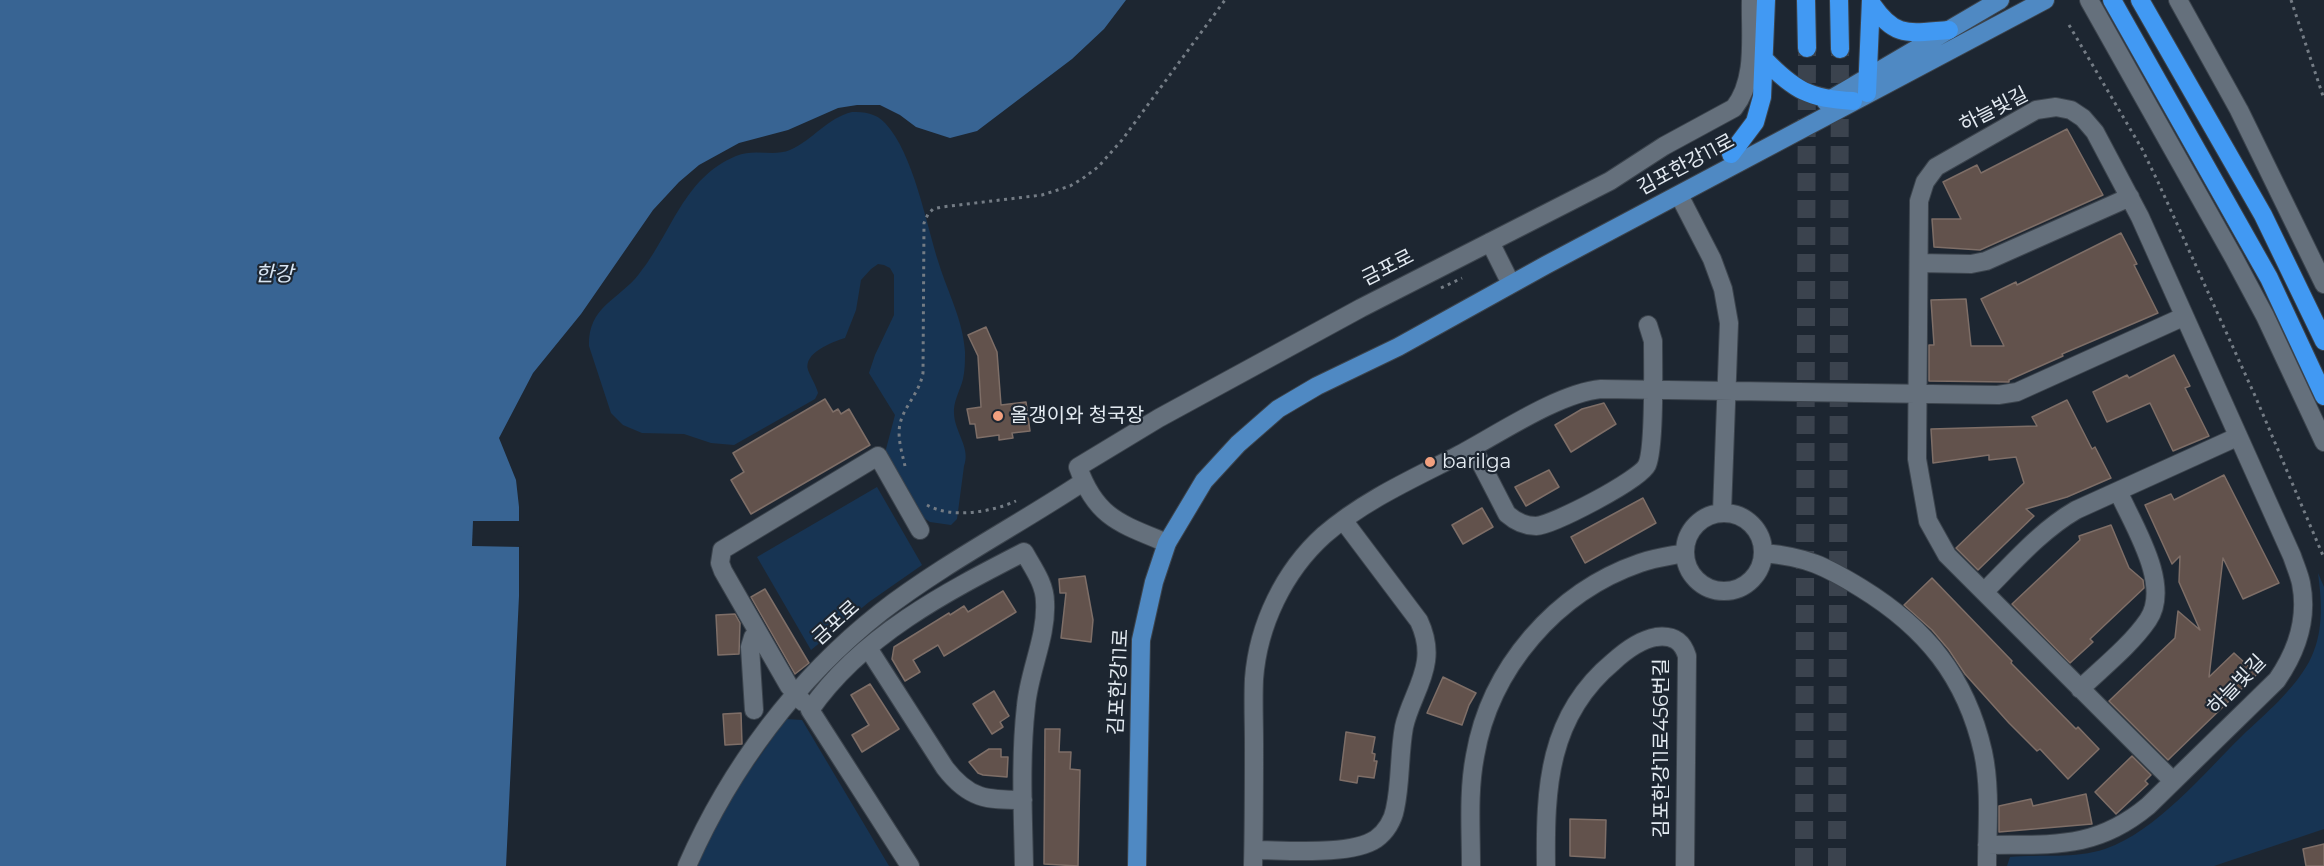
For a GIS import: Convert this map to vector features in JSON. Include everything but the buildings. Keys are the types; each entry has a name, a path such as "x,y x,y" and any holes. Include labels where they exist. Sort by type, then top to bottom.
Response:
{"highway":[{"path":"1731,154 1755,122 1762,97 1767,0"},
{"path":"1806,0 1807,48"},
{"path":"1839,0 1840,49"},
{"path":"2112,0 2269,278 2324,396"},
{"path":"2140,0 2263,214 2324,341"},
{"path":"1765,60 1786,82 1804,92 1829,100 1863,90 1871,1"},
{"path":"1871,1 1884,21 1894,28 1915,32 1949,30"}],"main road":[{"name":"김포한강11로","path":"1137,866 1141,640 1154,582 1167,543 1204,481 1238,444 1278,409 1348,370 1394,340 1829,100 1863,90 1949,30 2000,0"},
{"name":"김포한강11로","path":"1348,370 1398,347 1679,195 1863,90 2045,0"}],"street":[{"name":"금포로","path":"687,866 728,787 770,726 795,695 845,643 882,612 1083,482 1078,467 1096,454 1361,308 1621,175 1664,146 1734,108 1747,85 1750,0"},
{"path":"2089,0 2265,316 2324,442"},
{"path":"2178,0 2239,110 2324,284"},
{"name":"하늘빛길","path":"1987,845 2055,844 2081,841 2104,834 2128,822 2148,806 2172,780 2277,680 2288,664 2302,629 2301,583 2292,556 2130,197 2095,132 2083,118 2071,110 2056,107 2036,110 1936,167 1925,182 1919,201 1917,459 1928,521 1947,555 2172,780"},
{"path":"1679,195 1712,259 1723,289 1729,323 1722,513"},
{"path":"1919,263 1971,264 1986,261 2130,197"},
{"path":"1490,242 1507,276"},
{"path":"1343,520 1419,621 1425,639 1424,670 1405,723 1402,740 1395,809 1385,831 1378,838 1359,847 1254,858 1254,689 1259,647 1271,611 1291,573 1313,546 1343,520 1385,493 1549,406 1580,392 1601,389 1727,393 1998,395 2017,392 2183,317"},
{"path":"1473,448 1507,514 1513,520 1528,526 1547,524 1628,482 1642,472 1647,465 1651,447 1653,340 1648,325"},
{"path":"1984,592 2060,519 2237,437"},
{"path":"910,866 810,710 795,695 723,571 720,555 722,550 729,545 878,456 920,530"},
{"path":"1083,482 1104,512 1114,520 1167,543"},
{"path":"2080,689 2149,619 2155,602 2156,584 2152,567 2118,491"},
{"path":"1732,513 1745,518 1755,527 1762,539 1764,553 1762,564 1748,583 1737,589 1725,591 1714,590 1698,580 1687,563 1685,553 1688,536 1695,525 1706,517 1732,513"},
{"path":"810,710 823,691 868,648 926,606 1024,552 1041,582 1046,603 1026,705 1023,800 1024,866"},
{"path":"1472,866 1472,775 1479,734 1495,691 1520,651 1551,617 1585,591 1639,563 1685,553"},
{"path":"1764,553 1790,555 1814,561 1858,586 1884,602 1908,622 1930,643 1947,664 1966,698 1983,753 1988,804 1987,866"},
{"path":"754,710 750,647 753,637 758,632"},
{"name":"김포한강11로456번길","path":"1546,866 1549,777 1568,717 1589,686 1605,668 1641,642 1664,636 1677,640 1685,649 1687,656 1685,866"},
{"path":"868,648 955,781 981,798 1023,800"}],"path":[{"path":"908,472 900,445 900,423 918,392 923,373 922,237 928,214 933,209 942,207 1049,193 1083,179 1116,148 1225,0"},
{"path":"2291,0 2324,99"},
{"path":"2069,26 2142,149 2158,182 2256,398 2324,558"},
{"path":"923,502 937,509 978,512 997,509 1018,501"}],"shaded area":[{"path":"852,112 878,117 895,136 904,152 964,340 965,369 954,414 966,459 957,519 951,525 930,522 924,518 885,453 895,415 869,373 894,315 894,275 890,268 884,265 878,264 861,280 856,310 845,338 820,349 810,358 808,370 818,393 815,399 734,445 711,443 684,434 642,433 623,425 611,413 589,346 590,332 599,312 639,274 680,208 703,178 736,156 790,150 835,119"},
{"path":"877,487 922,565 869,602 811,650 757,557"},
{"path":"2318,573 2324,587 2324,829 2214,866 2007,866 2010,857 2094,852 2124,841 2161,815 2195,784 2278,702 2309,662 2319,629 2321,607"},
{"path":"786,719 802,720 889,866 695,866 734,793"}],"water":[{"name":"한강","path":"0,0 1126,0 1104,29 1072,59 977,131 950,138 916,127 900,115 880,105 857,105 838,108 788,130 739,143 699,165 679,182 653,210 581,314 533,373 499,438 516,480 519,507 519,596 506,866 0,866"}],"pier":[{"path":"473,521 522,521 522,547 472,546"}],"tunnel":[{"path":"1804,866 1807,48"},
{"path":"1837,866 1840,49"}],"place":[{"name":"올갱이와 청국장","path":"998,416"},
{"name":"barilga","path":"1430,462"}]}
